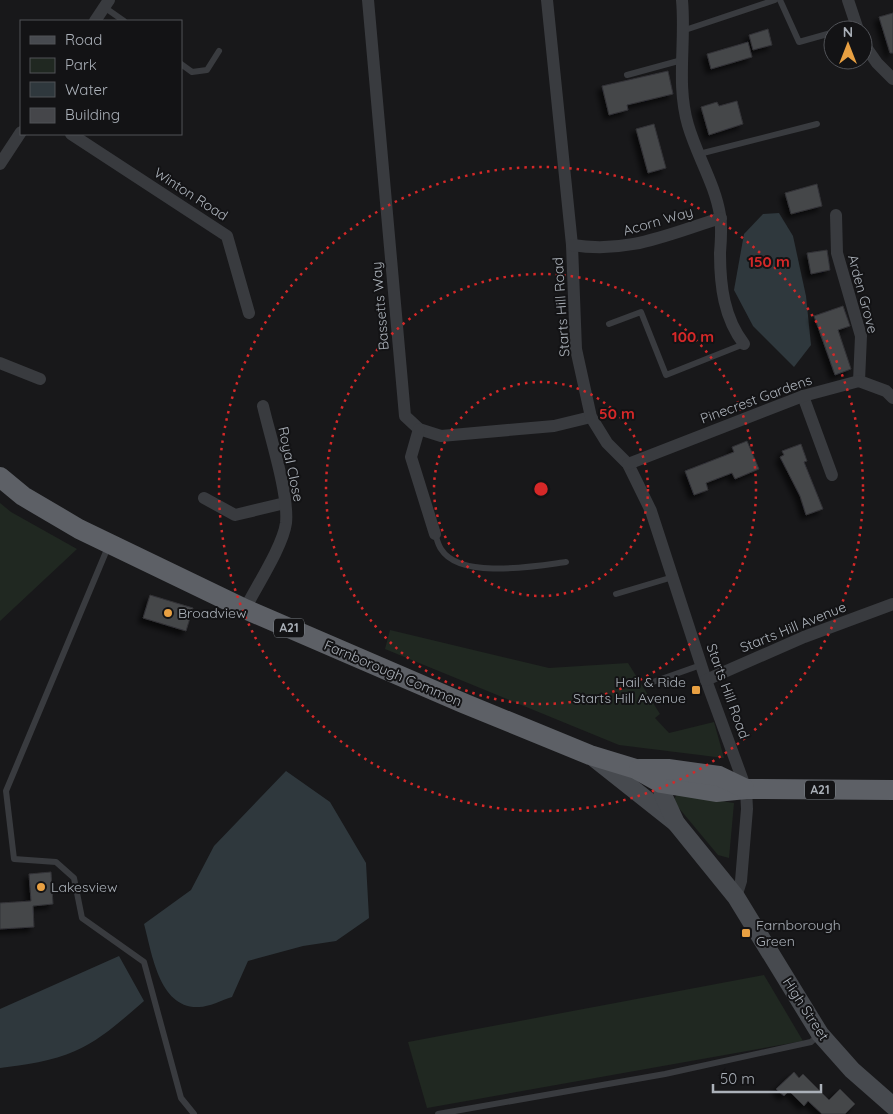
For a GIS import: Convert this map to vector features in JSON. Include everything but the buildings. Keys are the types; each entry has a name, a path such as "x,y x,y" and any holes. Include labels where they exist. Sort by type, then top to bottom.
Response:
{"highway":[{"name":"Farnborough Common","path":"0,477 23,496 110,544 245,609 463,704 590,755 649,774 716,792 746,788"},
{"name":"A21","path":"746,788 893,790"}],"main road":[{"name":"High Street","path":"590,755 676,823"},
{"name":"High Street","path":"649,774 664,797 676,823 736,897 820,1034 852,1070 893,1106"}],"street":[{"name":"Bassetts Way","path":"368,0 404,416 419,429"},
{"name":"Starts Hill Road","path":"547,0 572,245 576,349 591,417 607,443 628,464 651,511 706,680 746,788"},
{"path":"682,0 685,30 682,60 682,92 688,126 716,198 721,218 720,276 723,296 734,330 744,344"},
{"path":"848,0 855,20"},
{"path":"96,20 107,4"},
{"path":"873,57 893,79"},
{"path":"0,164 20,134"},
{"name":"Winton Road","path":"73,135 227,236 249,313"},
{"name":"Arden Grove","path":"836,215 837,253 860,336 859,381"},
{"name":"Acorn Way","path":"572,245 597,249 629,247 721,218"},
{"path":"0,363 40,379"},
{"path":"859,381 886,391 893,398"},
{"name":"Pinecrest Gardens","path":"628,464 803,396 859,381"},
{"path":"803,396 832,475"},
{"name":"Royal Close","path":"245,609 286,524 285,503 263,406"},
{"path":"436,534 411,457 419,429 441,436 554,426 591,417"},
{"path":"204,498 235,515 285,503"},
{"name":"Starts Hill Avenue","path":"706,680 804,637 893,604"},
{"path":"736,897 742,881 747,809 746,788"}],"lane":[{"path":"685,30 775,0"},
{"path":"780,0 799,42 823,35"},
{"path":"107,4 123,20"},
{"path":"182,65 192,72 207,70 219,51"},
{"path":"627,75 682,60"},
{"path":"699,154 817,124"},
{"path":"610,324 641,312 666,375 744,344"},
{"path":"436,534 441,550 454,560 477,568 525,568 566,562"},
{"path":"110,544 6,791 14,859 56,862 74,878 82,918 144,962 181,1098 194,1114"},
{"path":"616,594 673,577"},
{"path":"650,683 701,664"},
{"path":"438,1114 665,1074 811,1042 820,1034"}],"green space":[{"path":"0,503 11,512 77,549 0,621"},
{"path":"390,630 549,668 628,663 660,714 655,718 669,733 714,722 724,758 619,745 385,649"},
{"path":"677,794 734,803 729,858 718,855 673,801"},
{"path":"764,975 803,1041 427,1108 408,1042"}],"water":[{"path":"779,213 793,236 806,296 811,345 794,367 753,326 734,290 744,234 763,214"},
{"path":"286,771 330,802 366,863 369,918 336,941 303,946 248,961 232,997 203,1007 185,1005 175,999 166,989 154,964 144,924 191,890 214,846"},
{"path":"119,956 144,1001 103,1035 75,1051 48,1060 0,1068 0,1009"}],"place":[{"name":"Broadview","path":"168,613"},
{"name":"Hail & Ride Starts Hill Avenue","path":"696,690"},
{"name":"Lakesview","path":"41,887"},
{"name":"Farnborough Green","path":"746,933"}]}
